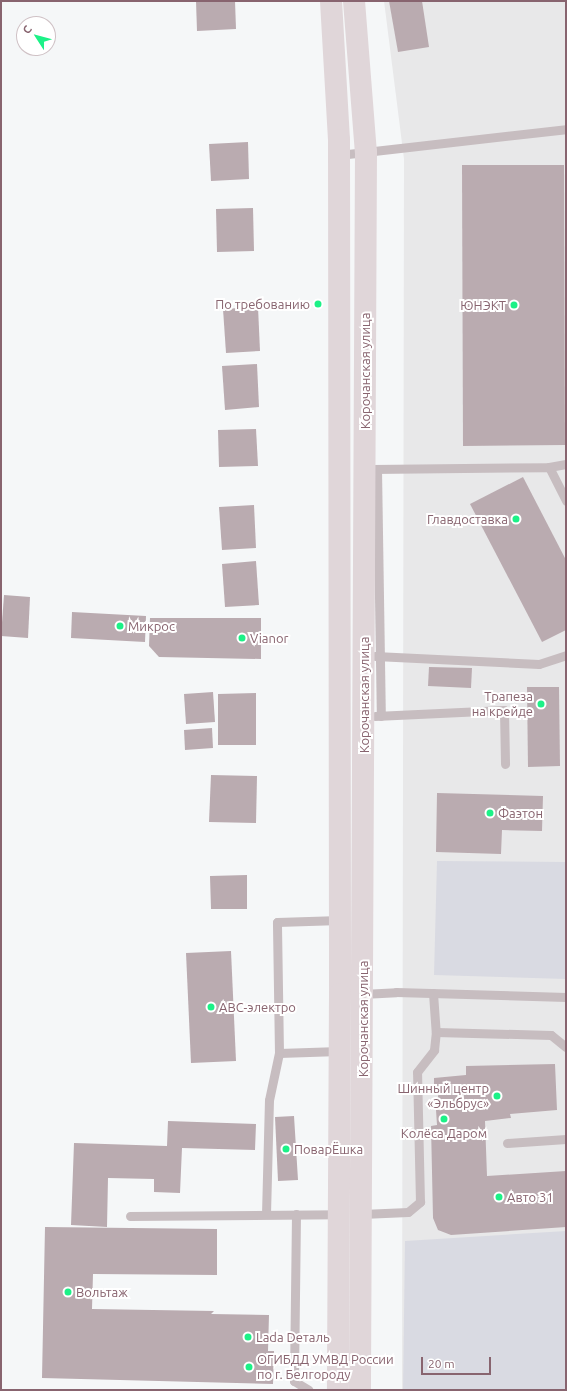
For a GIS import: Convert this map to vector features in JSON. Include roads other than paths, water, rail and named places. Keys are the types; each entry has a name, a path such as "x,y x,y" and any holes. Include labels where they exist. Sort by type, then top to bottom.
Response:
{"main road":[{"name":"Корочанская улица","path":"331,1 339,155 340,920 352,994 362,1214 360,1390"},
{"name":"Корочанская улица","path":"338,1390 339,1051 352,994 373,716 366,152 354,1"}],"lane":[{"path":"339,155 566,130"},
{"path":"371,469 549,467 566,464"},
{"path":"549,467 566,501"},
{"path":"372,656 539,664 566,655"},
{"path":"373,716 504,710 505,764"},
{"path":"266,1214 269,1100 279,1053 277,922 340,920"},
{"path":"362,1214 408,1212 420,1202 417,1072 434,1050 436,1032 433,993"},
{"path":"352,994 433,993 566,997"},
{"path":"436,1032 551,1035 566,1047"},
{"path":"279,1053 339,1051"},
{"path":"507,1143 566,1139"},
{"path":"296,1214 294,1381 309,1390"},
{"path":"130,1216 339,1214"}],"place":[{"name":"По требованию","path":"318,304"},
{"name":"ЮНЭКТ","path":"514,305"},
{"name":"Главдоставка","path":"516,519"},
{"name":"Микрос","path":"120,626"},
{"name":"Vianor","path":"242,638"},
{"name":"Трапеза на крейде","path":"541,704"},
{"name":"Фаэтон","path":"490,813"},
{"name":"АВС-электро","path":"211,1007"},
{"name":"Шинный центр «Эльбрус»","path":"497,1096"},
{"name":"Колёса Даром","path":"444,1119"},
{"name":"ПоварЁшка","path":"286,1149"},
{"name":"Авто 31","path":"499,1197"},
{"name":"Вольтаж","path":"68,1292"},
{"name":"Lada Dеталь","path":"248,1337"},
{"name":"ОГИБДД УМВД России по г. Белгороду","path":"249,1367"}]}
